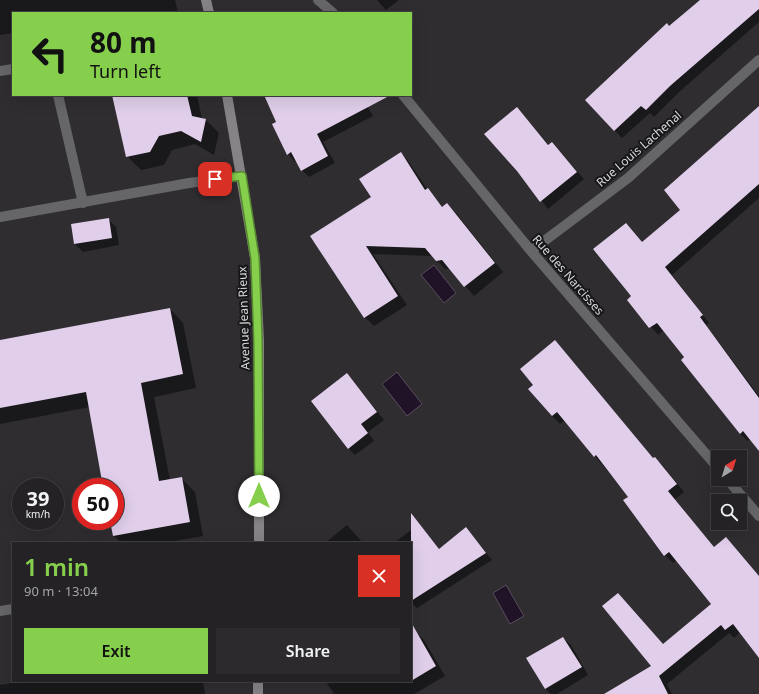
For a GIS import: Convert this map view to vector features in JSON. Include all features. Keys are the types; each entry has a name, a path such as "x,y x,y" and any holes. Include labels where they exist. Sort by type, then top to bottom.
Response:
{"main road":[{"path":"206,0 209,12"},
{"name":"Avenue Jean Rieux","path":"227,96 255,258 258,341 259,542"},
{"path":"258,682 258,694"}],"street":[{"path":"318,0 332,12"},
{"name":"Rue Louis Lachenal","path":"531,252 628,178 759,60"},
{"path":"0,71 12,69"},
{"path":"58,96 83,203"},
{"name":"Rue des Narcisses","path":"404,96 531,252 711,460"},
{"path":"0,217 189,183 242,176"},
{"path":"733,486 759,516"},
{"path":"0,611 12,609"}],"shaded area":[{"path":"434,265 456,293 444,303 421,275"},
{"path":"397,372 422,404 407,416 382,384"},
{"path":"506,585 524,616 510,624 493,593"}],"building":[{"path":"700,0 759,0 759,9 670,86 646,110 641,106 614,131 585,100 667,23 669,26"},
{"path":"112,96 187,96 192,116 206,119 201,142 181,131 159,136 150,152 126,157"},
{"path":"264,96 389,96 317,134 328,156 301,171 291,152 287,155 272,124 276,122"},
{"path":"759,106 759,184 665,267 703,315 700,317 759,398 759,451 743,431 740,434 681,360 684,357 657,323 649,328 627,300 631,296 593,249 626,223 642,242 680,210 664,190"},
{"path":"517,107 548,145 552,142 577,172 540,202 517,171 484,134"},
{"path":"401,152 425,190 428,188 442,207 447,203 495,263 464,287 442,260 436,261 425,248 366,246 398,296 364,318 310,236 371,197 359,179"},
{"path":"109,218 112,238 74,244 71,224"},
{"path":"170,308 183,374 141,383 159,481 182,477 190,522 113,536 112,530 124,530 124,478 101,478 86,392 0,408 0,340"},
{"path":"555,340 653,458 655,457 677,484 668,491 714,547 726,537 759,576 759,658 733,624 725,630 721,625 659,676 668,694 604,694 651,666 602,606 618,593 663,644 711,604 669,552 664,556 623,500 628,497 596,455 594,457 557,412 552,416 528,389 533,385 520,369"},
{"path":"347,373 377,412 361,424 368,433 348,449 311,401"},
{"path":"411,513 439,549 466,527 486,553 412,600"},
{"path":"412,624 436,666 412,680"},
{"path":"563,637 582,667 545,689 526,658"}],"route":[{"path":"215,179 242,176 255,258 258,341 259,496"}]}
